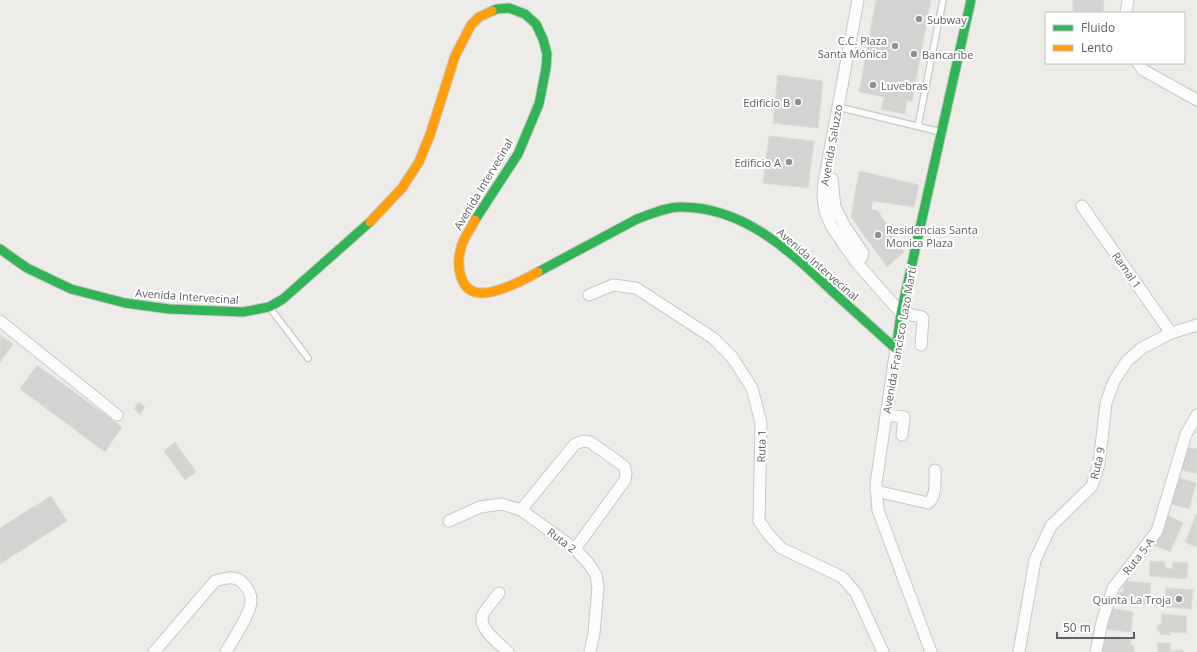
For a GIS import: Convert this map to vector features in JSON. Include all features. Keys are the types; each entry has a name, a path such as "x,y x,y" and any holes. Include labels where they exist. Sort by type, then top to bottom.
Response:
{"main road":[{"name":"Avenida Francisco Lazo Martí","path":"896,350 901,313 971,0"},
{"name":"Avenida Intervecinal","path":"0,249 27,268 71,289 125,303 169,309 243,312 268,307 283,299 298,287 369,223 402,188 419,162 430,135 456,56 471,25 479,17 497,9 509,8 524,14 536,24 543,39 547,54 546,68 539,104 518,154 477,217 461,246 458,262 462,280 468,287 476,292 483,293 512,286 637,219 657,211 679,207 703,209 724,215 772,238 805,265 896,350"}],"street":[{"name":"Avenida Saluzzo","path":"858,0 824,182 824,211 832,227 856,262 901,313"},
{"path":"1126,12 1128,0"},
{"path":"1139,64 1143,70 1197,100"},
{"path":"832,179 835,207 844,225 863,253 862,257 856,262"},
{"name":"Ramal 1","path":"1082,206 1171,333"},
{"name":"Ruta 1","path":"589,295 613,285 636,288 713,338 732,357 752,388 761,423 759,521 769,536 781,548 842,577 856,593 883,652"},
{"path":"901,313 922,317 921,345"},
{"path":"0,321 117,415"},
{"name":"Ruta 9","path":"1019,652 1035,560 1051,526 1092,486 1099,464 1106,403 1114,381 1127,361 1142,348 1171,333 1197,325"},
{"name":"Avenida Francisco Lazo Martí","path":"896,350 876,483 878,510 931,652"},
{"path":"886,414 904,417 902,435"},
{"name":"Ruta 5-A","path":"1096,652 1102,622 1113,588 1157,532 1186,434 1197,415"},
{"path":"521,510 579,442 590,442 624,466 626,473 625,480 575,549"},
{"path":"876,491 928,503 933,496 935,470"},
{"name":"Ruta 2","path":"448,521 480,507 502,504 521,510 575,549 589,564 596,575 598,588 594,633 590,652"},
{"path":"154,652 215,580 227,577 239,579 246,586 252,600 248,614 226,652"},
{"path":"499,593 484,613 482,622 486,630 508,652"}],"lane":[{"path":"918,126 943,0"},
{"path":"838,107 942,132"},
{"path":"268,307 308,358"}],"building":[{"name":"C.C. Plaza Santa Mónica","path":"876,0 931,0 912,101 907,101 905,114 881,109 884,97 859,92"},
{"path":"1073,0 1104,0 1103,12 1073,12"},
{"name":"Edificio B","path":"778,75 823,81 818,128 773,123"},
{"name":"Edificio A","path":"769,136 814,141 808,188 763,183"},
{"name":"Residencias Santa Monica Plaza","path":"859,171 919,185 914,207 873,201 871,209 878,211 904,252 887,267 851,217"},
{"path":"0,335 13,344 0,362"},
{"path":"37,365 122,427 105,452 20,389"},
{"path":"139,402 145,407 140,414 134,409"},
{"path":"175,442 196,472 185,480 164,451"},
{"path":"1185,447 1197,449 1197,473 1179,470"},
{"path":"1176,477 1196,483 1189,509 1168,503"},
{"path":"51,496 67,521 0,564 0,528"},
{"path":"1197,513 1197,547 1185,542"},
{"path":"1167,515 1183,523 1170,552 1154,545"},
{"path":"1150,561 1165,562 1165,568 1173,569 1173,562 1188,563 1187,579 1149,576"},
{"path":"1124,581 1151,583 1150,597 1158,597 1158,606 1112,603 1113,592 1123,593"},
{"name":"Quinta La Troja","path":"1166,588 1193,590 1191,609 1164,607"},
{"path":"1108,608 1133,612 1131,632 1105,629"},
{"path":"1162,614 1187,616 1186,633 1170,632 1170,635 1160,634 1160,631 1157,631 1158,625 1161,625"},
{"path":"1102,638 1131,639 1130,645 1134,645 1134,652 1101,652"},
{"path":"1157,643 1170,643 1170,651 1183,650 1183,652 1158,652"}],"traffic: fast":[{"path":"896,349 901,313 971,0"},
{"path":"475,220 518,154 539,104 546,68 547,54 543,39 536,24 525,14 509,8 492,11"},
{"path":"538,272 637,219 675,207 704,209 745,223 783,247 896,349"},
{"path":"0,249 27,268 71,289 125,303 169,309 243,312 269,307 283,299 370,222"}],"traffic: slow":[{"path":"370,222 402,188 419,162 430,135 455,56 471,25 479,17 492,11"},
{"path":"475,220 463,241 459,262 461,277 464,284 469,289 475,292 483,293 497,291 538,272"}],"place":[{"name":"Subway","path":"919,19"},
{"name":"C.C. Plaza Santa Mónica","path":"895,46"},
{"name":"Bancaribe","path":"914,54"},
{"name":"Luvebras","path":"873,85"},
{"name":"Edificio B","path":"798,102"},
{"name":"Edificio A","path":"789,162"},
{"name":"Residencias Santa Monica Plaza","path":"878,235"},
{"name":"Quinta La Troja","path":"1179,599"}]}
